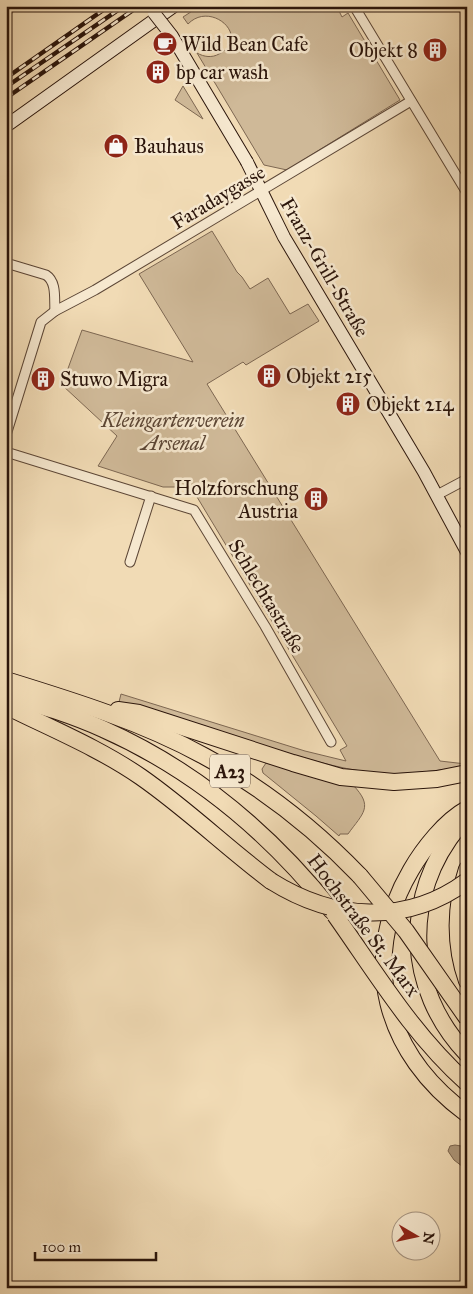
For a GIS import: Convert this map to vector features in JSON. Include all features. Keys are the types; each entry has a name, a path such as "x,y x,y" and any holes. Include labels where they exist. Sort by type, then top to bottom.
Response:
{"highway":[{"name":"Hochstraße St. Marx","path":"6,680 78,703 155,732 204,756 262,791 294,815 332,848 377,895 406,931 467,1018"},
{"name":"Hochstraße St. Marx","path":"6,695 80,719 123,739 187,776 238,814 270,842 315,890 412,1024 442,1060 467,1082"},
{"path":"78,703 139,713 342,777 377,782 417,781 467,773"},
{"path":"6,706 80,741 140,776 170,798 271,881 288,892 317,904 356,912 377,913 400,910 439,897 467,881"},
{"path":"466,1114 437,1090 415,1064 405,1048 388,999 384,963 390,919 407,876 425,849 449,823 467,809"},
{"path":"467,817 440,852 426,885 418,923 419,951 426,986 435,1009 450,1034 467,1054"},
{"path":"467,870 459,900 458,938 461,960 467,980"}],"street":[{"path":"6,126 174,6"},
{"path":"354,6 467,194"},
{"name":"Franz-Grill-Straße","path":"151,10 172,36 247,162 284,237 424,472 465,546"},
{"name":"Faradaygasse","path":"6,435 42,322 55,311 95,290 412,101"},
{"path":"6,263 51,278 55,311"},
{"name":"Schlechtastraße","path":"6,452 194,510 265,626 331,742"},
{"path":"437,495 467,478"},
{"path":"130,562 151,496"}],"green space":[{"path":"200,6 344,6 339,11 342,17 348,13 400,100 287,170 264,165 197,53 208,56 219,54 228,47 231,39 230,31 217,18 207,16 197,18 188,24 183,17"},
{"path":"183,86 203,119 175,100"},
{"name":"Kleingartenverein Arsenal","path":"212,231 237,272 250,289 268,278 290,314 308,304 319,321 246,365 243,362 207,384 440,761 466,764 466,766 398,773 376,773 346,768 304,758 119,702 121,694 305,751 346,761 340,750 347,746 191,487 163,487 98,466 117,436 62,385 82,330 193,362 139,274"},
{"path":"266,763 353,785 365,805 362,815 348,834 340,834 339,836 263,773 262,769"}],"shaded area":[{"path":"450,1146 467,1147 467,1170 454,1160 448,1151"}],"railway":[{"path":"6,17 16,6"},
{"path":"6,78 109,6"},
{"path":"6,87 124,6"},
{"path":"6,98 139,6"}],"place":[{"name":"Wild Bean Cafe","path":"165,44"},
{"name":"Objekt 8","path":"435,50"},
{"name":"bp car wash","path":"158,72"},
{"name":"Bauhaus","path":"116,146"},
{"name":"Objekt 215","path":"269,376"},
{"name":"Stuwo Migra","path":"43,379"},
{"name":"Objekt 214","path":"348,404"},
{"name":"Holzforschung Austria","path":"316,499"}]}
